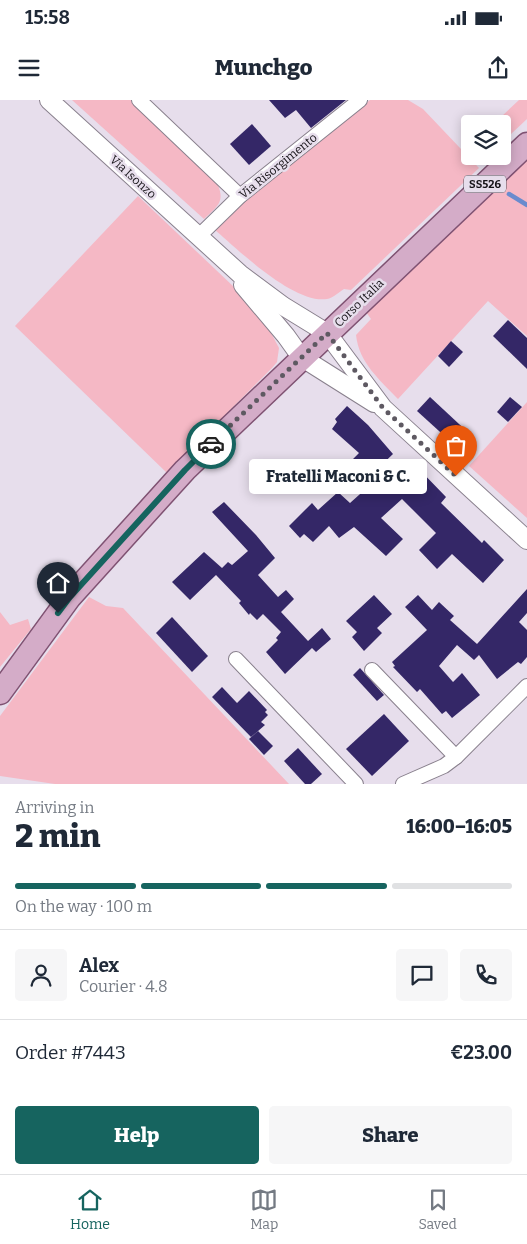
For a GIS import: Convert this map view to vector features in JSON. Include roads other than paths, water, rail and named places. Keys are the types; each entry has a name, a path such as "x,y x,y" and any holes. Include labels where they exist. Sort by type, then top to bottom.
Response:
{"main road":[{"name":"Corso Italia","path":"0,693 70,597 185,470 301,357 527,144"}],"street":[{"name":"Via Isonzo","path":"49,100 240,274 283,306 327,333"},
{"path":"139,100 240,196"},
{"name":"Via Risorgimento","path":"198,237 240,196 360,100"},
{"name":"Via Isonzo","path":"218,254 301,357"},
{"path":"327,333 383,408"},
{"path":"301,357 383,408 527,540"},
{"path":"236,659 356,784"},
{"path":"372,670 456,757"},
{"path":"403,784 444,766 456,757 527,686"}],"waterway":[{"path":"509,194 527,205"}],"place":[{"name":"Fratelli Maconi & C.","path":"456,476"}]}
